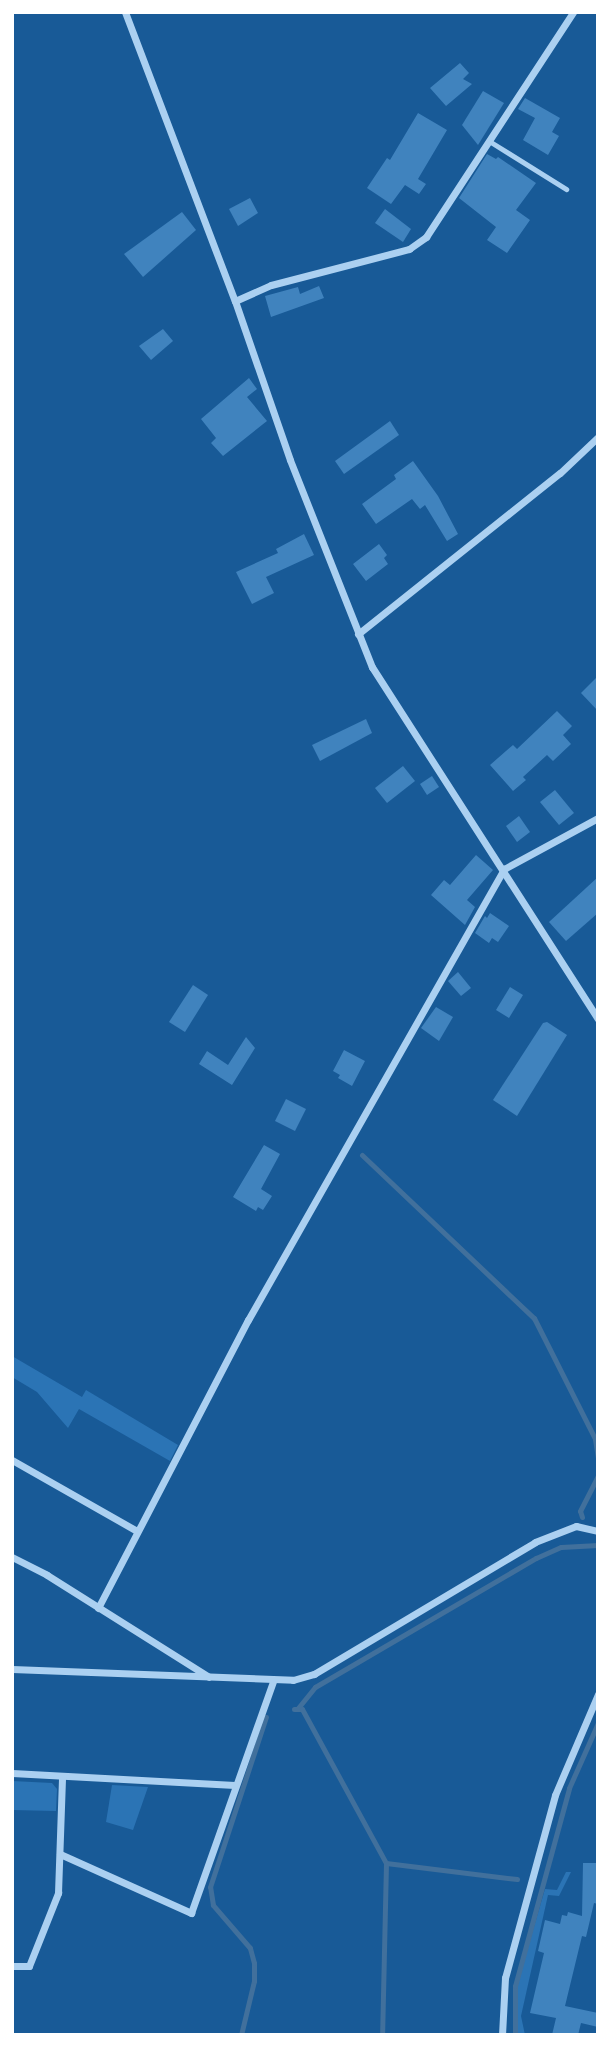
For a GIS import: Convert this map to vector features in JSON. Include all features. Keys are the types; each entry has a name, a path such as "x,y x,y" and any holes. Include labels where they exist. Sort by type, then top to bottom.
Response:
{"street":[{"path":"125,12 235,301 290,460 372,667 598,1019"},
{"path":"235,301 271,285 409,249 426,237 573,12"},
{"path":"358,634 559,472 598,437"},
{"path":"98,1608 248,1320 504,869 598,818"},
{"path":"12,1460 137,1531"},
{"path":"12,1669 293,1680 314,1674 535,1542 576,1526 598,1531"},
{"path":"12,1558 47,1574 211,1678"},
{"path":"60,1854 191,1913 273,1681"},
{"path":"502,2035 505,1978 555,1796 598,1693"},
{"path":"12,1773 235,1785"},
{"path":"12,1966 29,1966 58,1893 62,1776"}],"lane":[{"path":"489,141 566,189"}],"shaded area":[{"path":"12,1356 82,1397 86,1390 178,1445 170,1461 79,1409 68,1428 37,1392 12,1377"},
{"path":"12,1781 52,1783 57,1789 56,1811 12,1810"},
{"path":"112,1785 148,1787 133,1830 106,1822"},
{"path":"566,1872 571,1872 559,1896 548,1895 521,2016 525,2035 517,2035 517,1985 545,1889 557,1890"}],"building":[{"path":"460,63 469,73 463,79 472,84 446,106 430,88"},
{"path":"483,91 504,103 478,145 462,125"},
{"path":"525,98 560,118 552,132 559,136 548,155 523,140 535,118 518,109"},
{"path":"418,113 447,130 418,179 426,184 419,194 405,185 391,204 367,188 387,158 390,160"},
{"path":"487,154 496,159 498,157 536,183 516,210 530,220 507,253 487,240 496,227 459,198"},
{"path":"250,198 258,213 238,226 229,209"},
{"path":"385,209 411,229 403,242 375,223"},
{"path":"182,212 196,230 143,277 124,254"},
{"path":"319,286 324,298 271,317 265,296 298,287 300,294"},
{"path":"163,329 173,341 151,360 139,346"},
{"path":"249,378 257,389 247,397 267,421 223,456 211,443 216,438 201,419"},
{"path":"390,421 399,435 344,474 335,461"},
{"path":"413,461 438,496 458,534 447,541 425,505 420,509 412,499 376,524 362,504 396,479 394,475"},
{"path":"304,534 314,555 266,577 274,593 252,604 236,572 278,553 276,549"},
{"path":"379,544 387,555 384,558 388,564 366,581 353,564"},
{"path":"598,676 598,711 581,693"},
{"path":"557,711 572,726 563,735 571,744 553,761 547,755 523,777 526,780 513,791 490,765 513,745 517,749"},
{"path":"366,719 372,733 320,761 312,745"},
{"path":"403,766 415,781 387,803 375,788"},
{"path":"432,776 439,787 427,795 420,784"},
{"path":"555,790 574,813 559,825 540,802"},
{"path":"519,816 530,832 517,842 506,826"},
{"path":"476,855 493,870 467,900 475,907 465,925 431,895 444,880 450,885"},
{"path":"598,877 598,913 566,941 549,922"},
{"path":"490,913 509,926 498,942 492,938 489,943 475,933 485,916 487,918"},
{"path":"458,972 471,988 461,996 448,981"},
{"path":"193,985 208,995 185,1032 169,1022"},
{"path":"510,987 523,995 509,1018 496,1010"},
{"path":"436,1007 453,1017 439,1041 421,1028"},
{"path":"547,1022 567,1035 517,1116 493,1100 543,1023"},
{"path":"246,1037 255,1048 232,1085 199,1064 207,1051 228,1065"},
{"path":"344,1050 365,1061 352,1086 338,1078 340,1075 333,1071"},
{"path":"286,1099 306,1109 295,1131 275,1121"},
{"path":"264,1145 280,1154 261,1189 272,1196 263,1210 258,1207 256,1211 233,1197"},
{"path":"583,1863 598,1863 598,1904 594,1903 586,1937 582,1936 565,2006 598,2013 598,2027 581,2023 578,2035 552,2035 556,2018 530,2013 544,1953 538,1951 545,1920 560,1924 562,1915 567,1916 568,1912 582,1916"}],"waterway":[{"path":"362,1155 534,1318 595,1439 598,1458"},
{"path":"582,1517 580,1511 598,1476"},
{"path":"298,1708 315,1687 536,1558 561,1547 598,1545"},
{"path":"294,1709 302,1709 386,1863 382,2035"},
{"path":"241,2035 254,1981 254,1963 250,1948 213,1905 210,1887 266,1717"},
{"path":"515,2035 515,1986 569,1788 598,1723"},
{"path":"386,1863 517,1879"}]}
